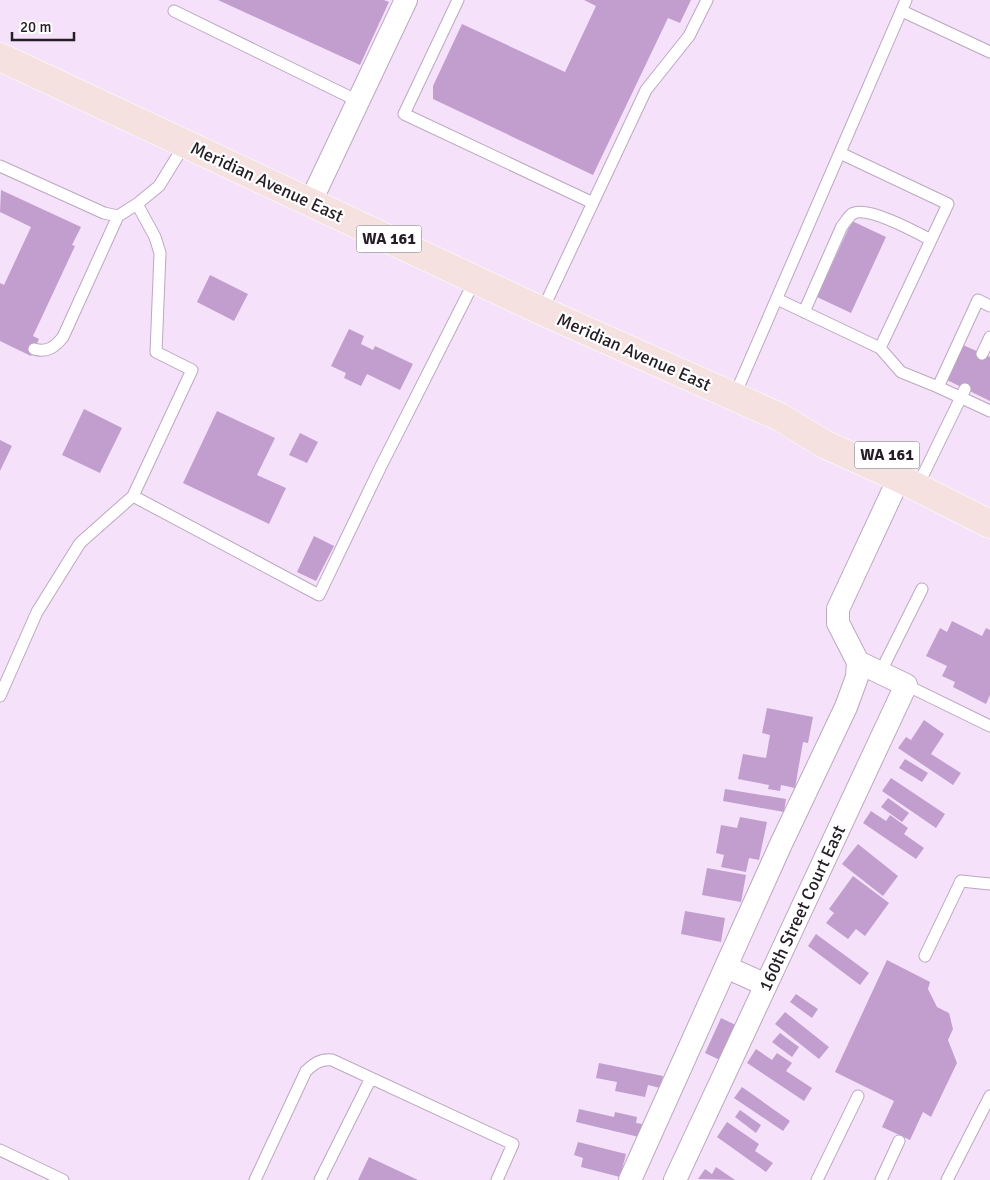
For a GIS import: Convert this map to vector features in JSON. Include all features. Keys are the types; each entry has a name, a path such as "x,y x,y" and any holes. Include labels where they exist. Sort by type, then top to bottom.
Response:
{"main road":[{"name":"Meridian Avenue East","path":"0,57 542,311 780,417 824,444 990,524"},
{"name":"Meridian Avenue East","path":"780,417 831,428 990,504"}],"street":[{"path":"310,203 406,0"},
{"path":"630,1180 781,844 846,707 857,677 858,662 838,623 838,609 898,478"},
{"path":"858,662 906,685"},
{"name":"160th Street Court East","path":"675,1180 906,685"},
{"path":"726,967 766,985"}],"lane":[{"path":"458,0 404,114 593,203"},
{"path":"542,311 646,90 685,42 707,0"},
{"path":"734,397 904,5 990,52"},
{"path":"174,11 358,101"},
{"path":"34,349 47,350 56,345 63,337 118,216 137,204 159,186 185,144"},
{"path":"840,153 948,204 880,348"},
{"path":"0,166 104,213 118,216"},
{"path":"0,696 37,612 80,543 133,496 192,370 156,352 160,253 155,238 137,204"},
{"path":"804,312 842,226 852,214 862,211 875,214 931,240"},
{"path":"133,496 319,595 380,468 475,280"},
{"path":"777,299 880,348 901,372 938,387 963,394 990,411"},
{"path":"938,387 978,300 990,306"},
{"path":"982,354 990,337"},
{"path":"924,472 963,394"},
{"path":"880,673 922,589"},
{"path":"906,685 990,726"},
{"path":"926,956 962,882 990,884"},
{"path":"255,1180 306,1071 315,1063 323,1060 332,1060 513,1144 497,1180"},
{"path":"320,1180 371,1078"},
{"path":"816,1180 858,1096"},
{"path":"947,1180 990,1096"},
{"path":"881,1180 899,1141"},
{"path":"0,1150 63,1180"}],"building":[{"path":"218,0 384,0 389,2 360,65"},
{"path":"584,0 691,0 680,23 668,18 593,175 433,99 433,86 462,24 565,72 596,6"},
{"path":"1,190 81,227 72,245 75,246 33,336 39,339 31,356 0,341 0,283 4,285 31,227 0,212"},
{"path":"852,221 886,237 851,313 817,297"},
{"path":"210,275 248,294 234,321 197,302"},
{"path":"349,329 364,336 361,344 373,350 375,346 413,364 400,390 367,374 361,386 344,378 346,373 331,366"},
{"path":"963,345 990,357 990,401 947,380"},
{"path":"84,409 122,428 100,473 62,455"},
{"path":"217,411 275,438 257,475 286,488 269,524 183,483"},
{"path":"300,433 318,442 307,463 289,455"},
{"path":"0,440 12,446 0,471"},
{"path":"314,536 334,546 316,581 297,572"},
{"path":"952,621 982,636 986,628 990,630 990,695 986,704 953,687 955,682 942,676 947,666 926,656 940,628 947,632"},
{"path":"767,708 813,717 808,743 803,742 795,788 781,785 780,791 768,789 769,785 738,779 743,754 766,758 770,735 762,733"},
{"path":"924,720 944,734 931,754 961,773 953,785 898,748 906,737 911,740"},
{"path":"905,759 928,773 922,782 899,768"},
{"path":"891,778 945,814 936,828 882,791"},
{"path":"725,789 786,799 784,812 723,801"},
{"path":"888,798 909,813 902,822 881,807"},
{"path":"871,811 886,821 890,815 908,828 904,834 924,848 916,859 863,823"},
{"path":"740,817 767,822 759,860 749,858 746,872 721,867 724,855 716,853 721,825 737,828"},
{"path":"858,844 898,876 883,896 842,864"},
{"path":"707,868 746,875 741,902 702,895"},
{"path":"853,876 889,903 865,936 856,929 848,939 826,923 834,913 829,909"},
{"path":"685,911 725,918 721,942 681,934"},
{"path":"816,934 869,973 860,985 808,946"},
{"path":"887,960 930,982 928,989 937,1007 949,1013 953,1029 948,1040 957,1063 931,1117 923,1112 910,1140 882,1127 894,1101 835,1072"},
{"path":"796,994 818,1009 812,1018 790,1002"},
{"path":"785,1012 829,1047 819,1059 775,1024"},
{"path":"721,1018 740,1027 724,1062 705,1053"},
{"path":"780,1033 799,1047 792,1057 772,1042"},
{"path":"756,1049 772,1060 777,1053 792,1063 786,1071 812,1088 804,1101 747,1063"},
{"path":"599,1063 663,1076 660,1088 648,1085 645,1097 615,1091 617,1082 596,1078"},
{"path":"742,1087 790,1121 783,1131 734,1098"},
{"path":"579,1109 614,1117 615,1112 637,1117 636,1123 642,1124 639,1137 576,1122"},
{"path":"740,1110 761,1125 756,1133 735,1117"},
{"path":"727,1122 759,1144 755,1151 773,1163 766,1172 717,1137"},
{"path":"578,1142 626,1154 620,1177 581,1167 583,1158 574,1155"},
{"path":"369,1157 418,1180 358,1180"},
{"path":"716,1167 735,1180 698,1179 705,1169 712,1174"}]}
